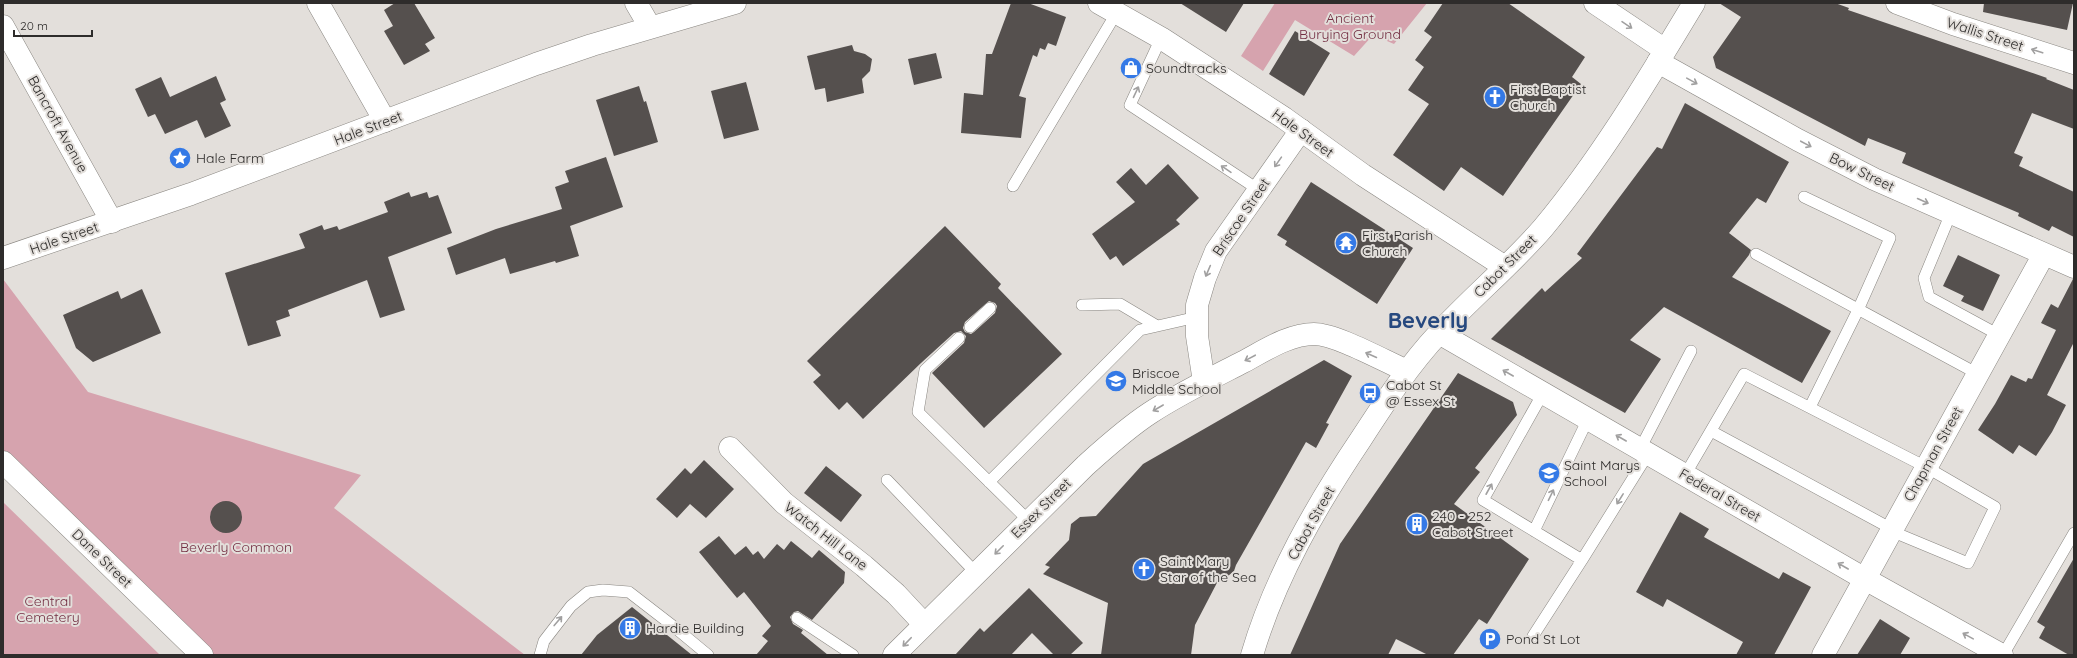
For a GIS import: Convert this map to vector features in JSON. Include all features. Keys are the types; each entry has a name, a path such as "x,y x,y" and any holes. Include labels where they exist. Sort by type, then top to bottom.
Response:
{"street":[{"path":"318,3 385,121"},
{"path":"636,3 650,27"},
{"name":"Hale Street","path":"3,258 212,187 536,64 650,27 735,3"},
{"name":"Bow Street","path":"1595,3 1662,56 1836,160 2074,267"},
{"name":"Cabot Street","path":"1252,655 1262,622 1302,534 1356,446 1407,371 1439,333 1541,230 1599,156 1694,3"},
{"name":"Wallis Street","path":"1897,3 1953,24 2074,63"},
{"name":"Hale Street","path":"1110,6 1301,130 1375,183 1505,267"},
{"name":"Bancroft Avenue","path":"3,26 112,222"},
{"name":"Briscoe Street","path":"1204,382 1197,336 1197,305 1205,278 1216,251 1301,130"},
{"name":"Chapman Street","path":"1823,655 2044,254"},
{"name":"Federal Street","path":"1439,333 1864,579 2003,655"},
{"name":"Essex Street","path":"894,655 1086,465 1117,437 1150,413 1204,382 1272,347 1300,336 1314,334 1329,336 1407,371"},
{"name":"Watch Hill Lane","path":"730,448 784,504 864,566 896,594 924,624"},
{"name":"Dane Street","path":"3,462 202,655"}],"lane":[{"path":"1013,186 1110,6"},
{"path":"1161,38 1130,105 1259,190"},
{"path":"1804,197 1890,238 1858,310 1810,407"},
{"path":"1951,213 1924,278 1929,297 1999,335"},
{"path":"1756,254 1978,374"},
{"path":"1082,305 1120,304 1157,326"},
{"path":"970,327 990,308"},
{"path":"989,482 1140,330 1197,317"},
{"path":"959,338 925,370 918,412 1029,521"},
{"path":"1533,636 1582,560 1644,451 1691,351"},
{"path":"1685,475 1744,374 1926,467 1994,507 1968,563 1891,530 1711,431"},
{"path":"1543,393 1483,500 1582,560"},
{"path":"1534,530 1588,419"},
{"path":"886,480 976,573"},
{"path":"2003,655 2074,533"},
{"path":"540,655 544,641 571,606 588,592 603,590 629,592 708,655"},
{"path":"797,618 853,655"}],"green space":[{"name":"Ancient Burying Ground","path":"1275,3 1427,3 1394,44 1373,35 1354,56 1295,20 1263,71 1241,56"},
{"name":"Beverly Common","path":"3,279 88,392 361,475 334,508 525,655 194,655 3,462"},
{"name":"Central Cemetery","path":"3,502 160,655 3,655"}],"building":[{"path":"395,3 414,3 435,38 425,44 430,51 404,65 384,31 393,26 384,10"},
{"path":"1011,3 1028,3 1066,17 1056,46 1048,43 1045,50 1040,48 1037,57 1033,55 1019,96 1026,98 1021,138 961,133 964,93 983,95 986,54 992,54"},
{"path":"1180,3 1244,3 1226,32"},
{"name":"First Baptist Church","path":"1443,3 1508,3 1585,57 1572,77 1581,84 1503,196 1461,167 1444,191 1393,155 1429,104 1408,90 1424,67 1415,60 1432,37 1424,31"},
{"path":"1719,3 1835,3 1849,8 1848,10 2047,78 2046,79 2074,90 2074,129 2032,113 2014,153 2023,157 2019,166 2074,192 2074,237 2052,226 2049,231 2018,216 2019,213 1902,163 1906,153 1868,138 1865,146 1716,68 1713,57 1741,17"},
{"path":"1984,3 2073,3 2067,30 1983,12"},
{"path":"1295,31 1330,53 1304,96 1269,74"},
{"path":"852,45 854,51 865,54 872,59 870,71 862,79 864,93 827,102 825,88 815,90 807,56"},
{"path":"936,53 942,78 914,85 908,59"},
{"path":"216,76 226,100 220,103 231,126 205,138 197,120 165,134 155,114 148,117 135,89 161,77 170,97"},
{"path":"746,82 759,130 724,139 711,91"},
{"path":"639,86 644,102 646,101 658,142 614,156 596,100"},
{"path":"1685,103 1789,162 1766,203 1757,198 1729,233 1751,250 1749,255 1732,277 1831,331 1802,383 1664,307 1630,340 1661,359 1625,413 1491,339 1542,288 1545,292 1582,258 1577,254 1657,147 1662,149"},
{"path":"606,157 623,207 570,226 579,256 556,263 555,261 510,274 505,258 456,275 447,248 496,229 562,209 555,187 569,182 565,171"},
{"path":"1168,164 1199,198 1176,220 1180,224 1123,266 1116,256 1110,260 1092,234 1135,202 1116,182 1131,168 1146,185"},
{"name":"First Parish Church","path":"1311,182 1413,248 1377,304 1285,245 1287,241 1277,235"},
{"path":"409,192 411,197 427,192 429,198 438,195 452,233 388,257 405,310 380,318 367,280 288,310 290,316 276,321 281,336 248,346 225,273 305,248 299,234 322,225 324,230 337,226 339,230 388,212 384,202"},
{"path":"945,226 1001,284 998,288 1062,354 984,428 932,373 964,343 966,336 961,331 954,333 863,419 847,402 839,410 813,382 821,375 807,361","holes":["989,301 995,303 997,306 995,313 971,334 965,332 963,328 965,322"]},
{"path":"1958,255 2000,275 1983,311 1961,301 1964,296 1943,286"},
{"path":"2073,279 2074,342 2047,395 2066,405 2052,432 2036,456 2019,445 2013,454 1978,430 1995,404 2011,375 2026,382 2028,378 2032,379 2056,330 2041,323 2051,304 2058,308"},
{"path":"142,289 161,333 93,362 76,348 63,315 118,291 121,299"},
{"path":"1324,360 1352,376 1326,423 1329,424 1316,448 1306,442 1234,571 1228,576 1220,577 1195,625 1191,655 1101,655 1108,603 1043,574 1050,567 1045,565 1069,540 1071,524 1080,517 1096,516 1143,464"},
{"name":"240 - 252 Cabot Street","path":"1458,373 1513,402 1517,415 1475,468 1480,472 1454,504 1529,559 1487,624 1479,619 1453,655 1428,655 1396,639 1388,655 1290,655 1340,544"},
{"path":"704,460 734,489 706,518 690,504 677,518 656,499 685,468 691,474"},
{"path":"826,466 862,495 841,522 804,493"},
{"path":"226,501 237,506 242,517 237,528 226,533 215,528 210,517 215,506"},
{"path":"1680,512 1709,529 1704,537 1779,579 1783,572 1811,587 1774,655 1736,655 1743,642 1667,599 1663,607 1636,592"},
{"path":"719,536 735,555 746,546 753,555 758,551 764,559 777,544 784,550 791,541 812,558 819,550 845,572 844,583 812,620 798,611 794,612 790,617 793,624 803,630 801,633 828,655 756,655 768,641 762,636 771,626 744,592 737,598 699,552"},
{"path":"2074,558 2074,655 2069,655 2039,638 2045,627 2037,622"},
{"path":"1029,588 1083,643 1070,655 1054,655 1032,633 1011,655 955,655 980,628 984,632"},
{"name":"Hardie Building","path":"632,607 692,655 581,655 597,635"},
{"path":"1880,619 1910,638 1900,655 1857,655"}],"place":[{"name":"Soundtracks","path":"1131,68"},
{"name":"First Baptist Church","path":"1495,97"},
{"name":"Hale Farm","path":"180,158"},
{"name":"First Parish Church","path":"1346,243"},
{"name":"Briscoe Middle School","path":"1116,381"},
{"name":"Cabot St @ Essex St","path":"1370,393"},
{"name":"Saint Marys School","path":"1549,473"},
{"name":"240 - 252 Cabot Street","path":"1417,524"},
{"name":"Saint Mary Star of the Sea","path":"1144,569"},
{"name":"Hardie Building","path":"630,628"},
{"name":"Pond St Lot","path":"1490,639"}],"district":[{"name":"Beverly","path":"1428,320"}]}
